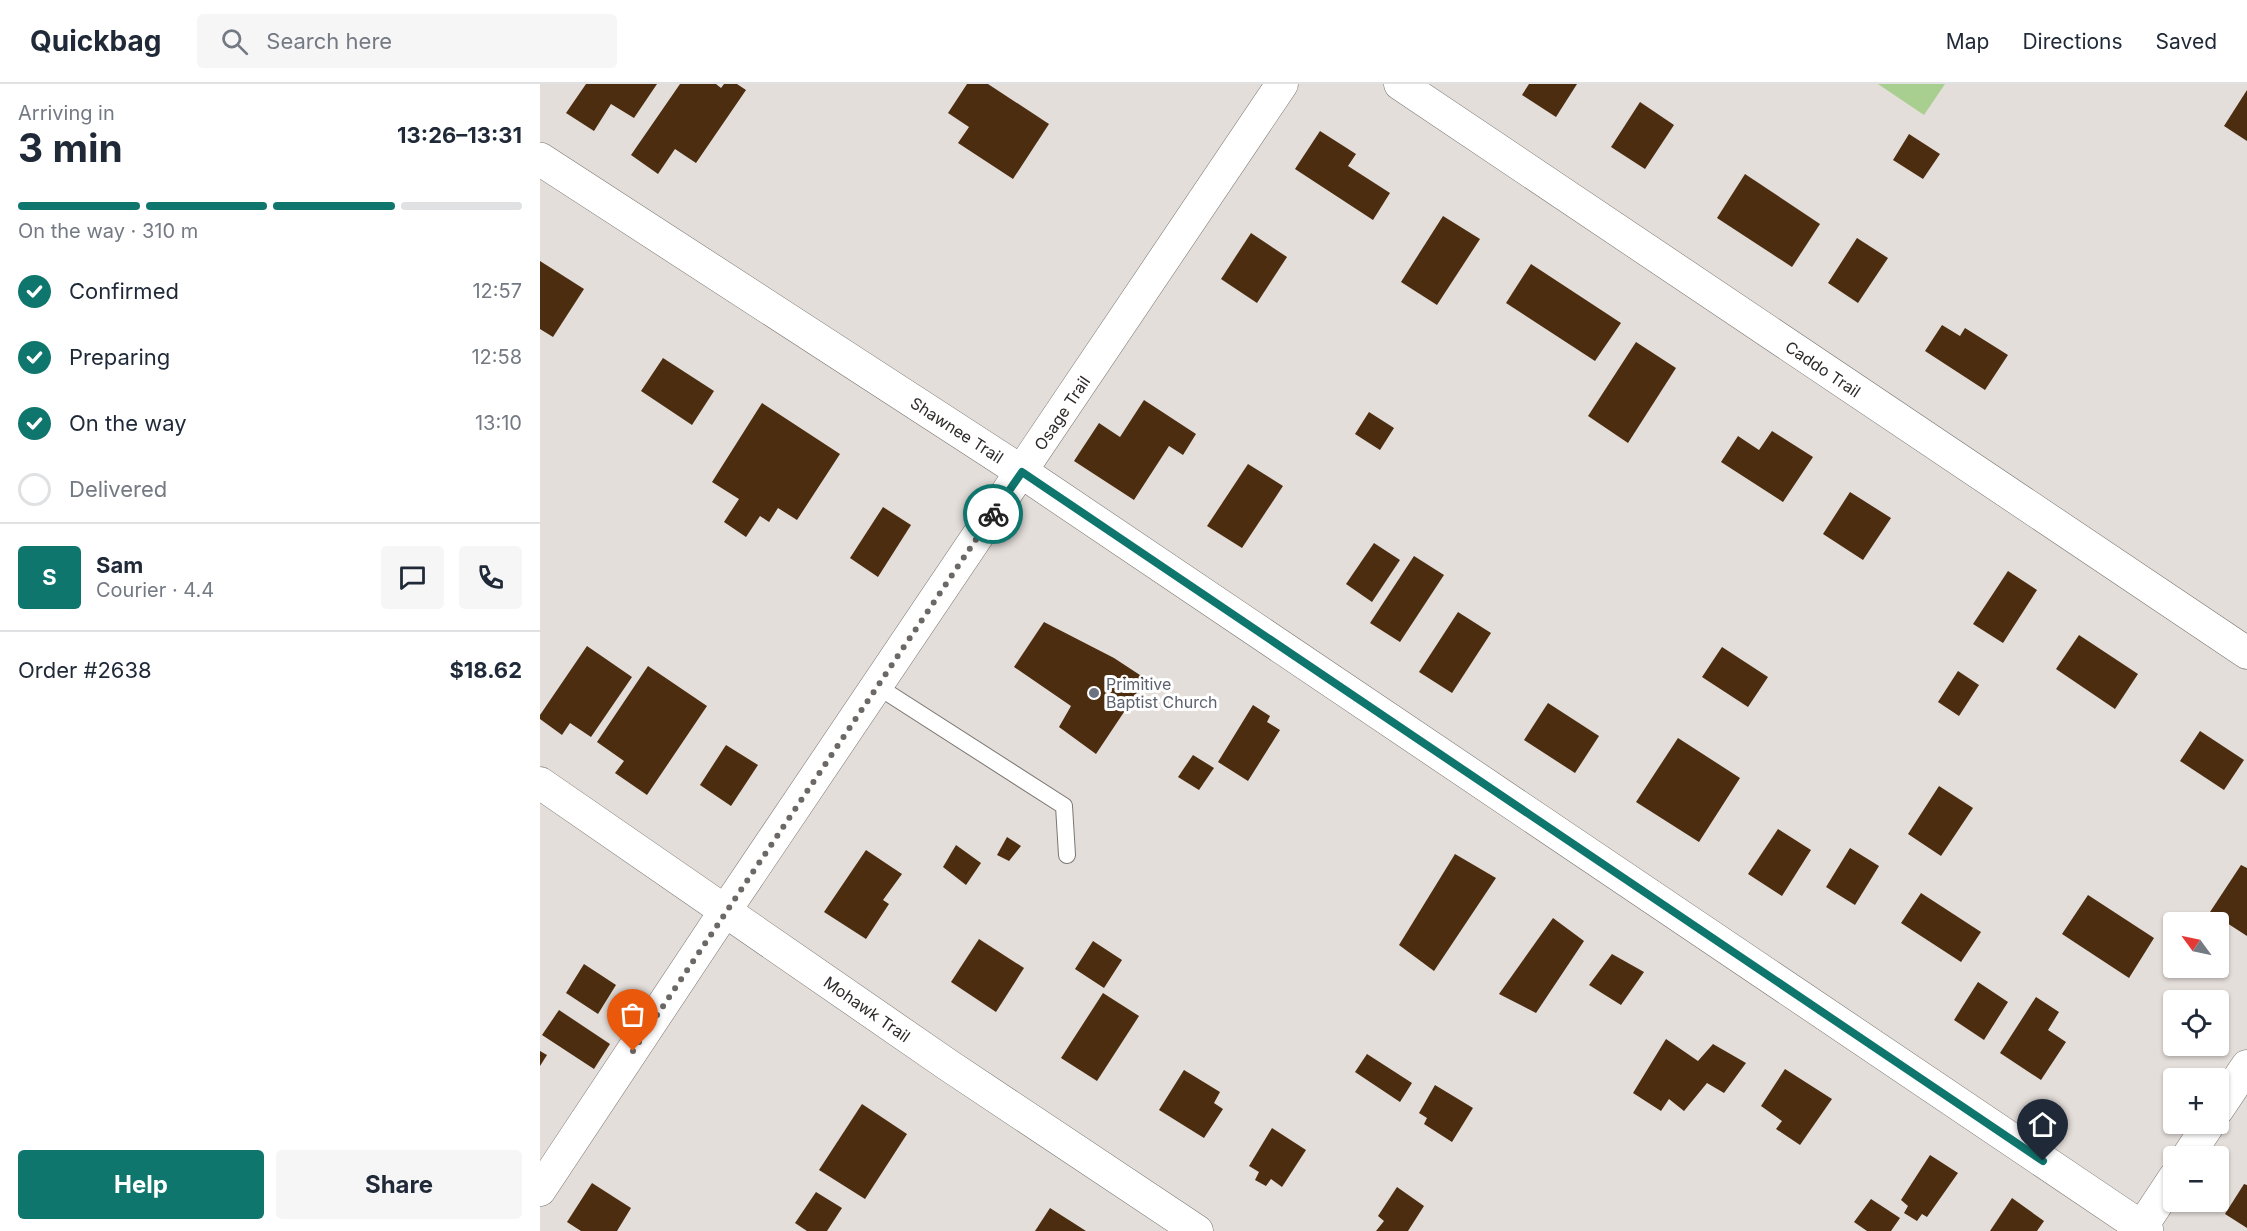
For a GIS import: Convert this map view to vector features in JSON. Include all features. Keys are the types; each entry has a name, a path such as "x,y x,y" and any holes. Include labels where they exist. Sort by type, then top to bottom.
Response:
{"street":[{"name":"Osage Trail","path":"540,1190 725,911 1282,84"},
{"name":"Caddo Trail","path":"1400,84 2247,653"},
{"name":"Shawnee Trail","path":"540,159 1022,472 2142,1230"},
{"name":"Mohawk Trail","path":"540,783 948,1065 1197,1231"},
{"path":"2229,1093 2247,1066"},
{"path":"2142,1230 2163,1196"}],"lane":[{"path":"877,686 1064,806 1067,855"}],"green space":[{"path":"1878,84 1945,84 1924,115"}],"building":[{"path":"586,84 657,84 634,118 611,104 594,131 566,113"},
{"path":"680,84 716,84 721,88 724,84 737,84 746,90 696,163 675,149 658,174 631,155"},
{"path":"967,84 988,84 1049,124 1013,179 958,143 969,127 948,113"},
{"path":"1529,84 1577,84 1556,117 1522,95"},
{"path":"2247,90 2247,141 2224,126"},
{"path":"1640,102 1674,125 1645,169 1611,147"},
{"path":"1320,131 1356,154 1348,166 1390,193 1373,220 1295,169"},
{"path":"1909,134 1940,154 1923,179 1893,160"},
{"path":"1745,174 1820,224 1792,267 1717,218"},
{"path":"1443,216 1480,239 1437,305 1401,282"},
{"path":"1251,233 1287,257 1257,303 1221,279"},
{"path":"1857,238 1888,258 1858,303 1828,283"},
{"path":"540,261 584,289 553,337 540,329"},
{"path":"1531,264 1621,323 1595,361 1506,303"},
{"path":"1942,325 1960,336 1965,328 2008,355 1985,390 1925,351"},
{"path":"1636,342 1676,368 1628,443 1588,416"},
{"path":"663,358 714,391 692,425 641,391"},
{"path":"1144,400 1196,434 1183,455 1169,446 1134,500 1074,461 1099,423 1120,437"},
{"path":"762,403 840,454 797,520 778,508 769,522 760,516 746,537 724,522 739,499 712,482"},
{"path":"1369,412 1394,428 1380,450 1355,434"},
{"path":"1772,431 1813,457 1783,502 1721,462 1738,436 1759,450"},
{"path":"1248,464 1283,486 1242,548 1207,526"},
{"path":"1850,492 1891,518 1863,560 1823,534"},
{"path":"883,507 911,525 878,577 850,558"},
{"path":"1374,543 1400,560 1372,602 1346,584"},
{"path":"1414,556 1444,575 1400,642 1370,623"},
{"path":"2008,571 2037,590 2003,643 1973,624"},
{"path":"1458,612 1491,633 1452,693 1419,672"},
{"name":"Primitive Baptist Church","path":"1044,622 1114,658 1146,679 1096,754 1059,727 1071,706 1014,667"},
{"path":"2079,635 2138,674 2115,709 2056,669"},
{"path":"587,646 632,677 591,737 570,723 562,735 540,719 540,715"},
{"path":"1722,647 1768,677 1748,707 1702,677"},
{"path":"648,666 707,706 647,795 615,773 624,761 597,742"},
{"path":"1958,671 1979,685 1959,716 1938,702"},
{"path":"1548,703 1599,736 1575,773 1524,740"},
{"path":"1253,705 1270,716 1267,722 1280,730 1248,781 1218,762"},
{"path":"2200,731 2244,760 2224,790 2180,761"},
{"path":"1678,738 1740,778 1699,842 1636,802"},
{"path":"726,745 758,765 731,806 700,785"},
{"path":"1193,755 1214,768 1199,790 1178,777"},
{"path":"1939,786 1973,808 1941,856 1908,834"},
{"path":"1778,829 1811,850 1782,896 1748,874"},
{"path":"1007,837 1021,846 1009,861 997,855"},
{"path":"956,845 981,863 966,885 943,867"},
{"path":"1850,848 1879,866 1855,905 1826,887"},
{"path":"866,850 902,874 883,900 889,904 866,939 824,912"},
{"path":"1455,854 1496,878 1434,971 1399,945"},
{"path":"2241,865 2247,868 2247,936 2229,924 2229,912 2210,912"},
{"path":"1921,893 1981,932 1961,962 1901,923"},
{"path":"2088,895 2154,938 2129,978 2062,934"},
{"path":"1553,918 1584,941 1536,1013 1499,994"},
{"path":"979,939 1024,968 996,1012 951,982"},
{"path":"1093,941 1122,960 1104,988 1075,969"},
{"path":"1612,954 1644,972 1621,1005 1589,985"},
{"path":"584,964 616,985 598,1014 566,993"},
{"path":"1978,982 2008,1002 1984,1040 1954,1020"},
{"path":"1103,993 1139,1016 1097,1081 1061,1058"},
{"path":"2036,997 2059,1012 2048,1030 2066,1042 2041,1080 2000,1053"},
{"path":"559,1010 610,1044 594,1069 542,1035"},
{"path":"1666,1039 1698,1061 1713,1044 1746,1063 1724,1093 1707,1083 1684,1111 1669,1099 1661,1111 1633,1093"},
{"path":"540,1051 547,1055 540,1066"},
{"path":"1367,1054 1412,1083 1400,1102 1355,1072"},
{"path":"1785,1069 1832,1099 1800,1145 1776,1129 1782,1121 1761,1106"},
{"path":"1184,1070 1220,1092 1214,1103 1223,1109 1204,1138 1159,1110"},
{"path":"1435,1085 1473,1108 1452,1142 1424,1124 1427,1118 1419,1113"},
{"path":"862,1104 907,1134 865,1199 819,1170"},
{"path":"1272,1128 1306,1150 1282,1187 1271,1179 1266,1186 1255,1180 1259,1172 1249,1166"},
{"path":"1930,1155 1958,1173 1927,1217 1922,1214 1917,1221 1904,1213 1908,1206 1901,1200"},
{"path":"592,1183 631,1208 617,1231 581,1231 567,1222"},
{"path":"2244,1184 2247,1185 2247,1228 2225,1214 2229,1212 2229,1208"},
{"path":"1397,1187 1424,1206 1408,1231 1376,1231 1384,1221 1378,1216"},
{"path":"816,1192 842,1208 827,1231 807,1231 795,1223"},
{"path":"2012,1198 2044,1221 2037,1231 1990,1231"},
{"path":"1871,1199 1900,1218 1891,1231 1867,1231 1854,1222"},
{"path":"1050,1208 1086,1231 1035,1231"}],"way so far":[{"path":"633,1051 993,514"}],"place":[{"name":"Primitive Baptist Church","path":"1094,693"}],"route":[{"path":"993,514 1022,472 2043,1161"}]}
